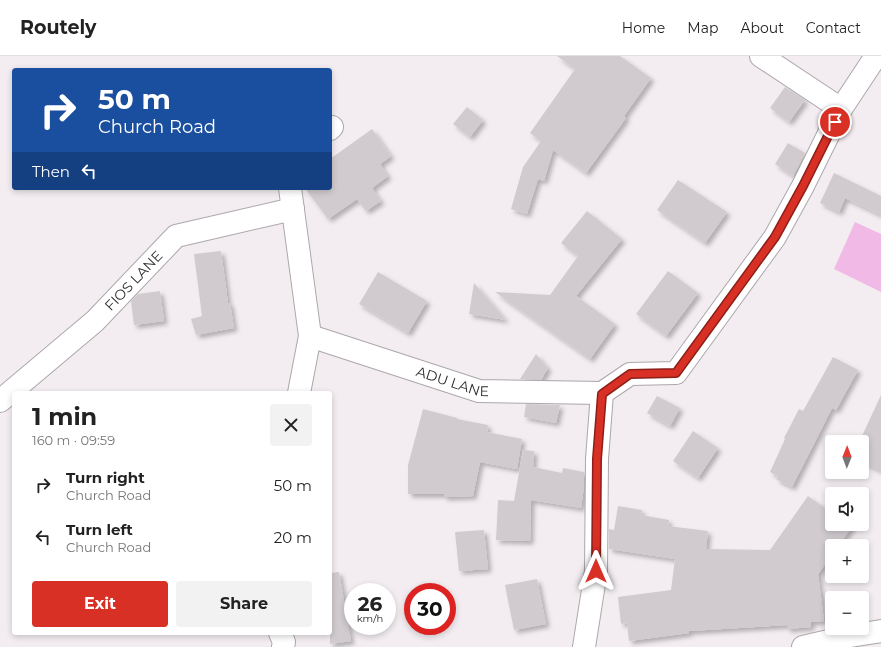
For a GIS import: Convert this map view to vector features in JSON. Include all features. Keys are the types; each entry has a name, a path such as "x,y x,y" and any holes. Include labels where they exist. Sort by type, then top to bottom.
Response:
{"street":[{"path":"761,56 841,109"},
{"path":"584,647 596,571 597,459 602,394 630,374 676,373 775,237 803,186 841,109 876,56"},
{"path":"291,198 310,336 299,391"},
{"name":"FIOS LANE","path":"0,401 95,321 176,236 291,198"},
{"name":"ADU LANE","path":"310,336 479,391 602,394"},
{"path":"803,647 850,636 881,631"},
{"path":"281,635 284,642 283,647"}],"shaded area":[{"path":"855,222 881,234 881,292 834,269"}],"building":[{"path":"557,56 620,56 651,78 624,116 626,118 586,173 553,150 544,181 538,179 527,214 511,209 523,167 541,141 530,133 575,69"},
{"path":"785,87 805,100 789,122 770,108"},
{"path":"467,107 483,120 470,137 453,124"},
{"path":"372,129 391,156 380,164 388,176 372,188 381,201 366,211 357,199 328,219 306,190 332,190 332,158"},
{"path":"788,143 805,153 793,176 775,164"},
{"path":"834,173 881,196 881,215 845,198 839,212 820,203"},
{"path":"678,180 727,212 705,243 657,210"},
{"path":"587,211 622,239 576,296 615,324 590,359 495,292 550,295 578,256 561,243"},
{"path":"221,251 228,303 230,303 234,328 196,335 191,319 202,316 194,254"},
{"path":"668,271 698,293 666,336 636,314"},
{"path":"378,272 427,301 408,333 359,304"},
{"path":"474,283 506,320 469,314"},
{"path":"160,291 164,321 134,325 131,301 138,294"},
{"path":"536,354 548,368 541,380 520,379"},
{"path":"833,357 858,370 836,410 832,408 792,487 776,479 778,476 770,472 785,439 784,438 799,409 803,411"},
{"path":"881,395 881,471 869,465 869,435 862,435"},
{"path":"657,396 680,408 670,426 647,413"},
{"path":"526,404 560,405 556,423 524,417"},
{"path":"423,409 457,419 488,425 487,432 522,439 517,469 480,462 473,496 444,497 444,494 408,494 408,465"},
{"path":"693,431 718,448 698,478 673,461"},
{"path":"523,450 534,451 533,467 562,473 563,468 584,472 581,508 531,500 530,541 496,540 498,500 514,501"},
{"path":"808,496 825,508 825,531 849,531 843,539 825,539 825,564 818,574 824,621 811,622 811,627 787,629 787,625 689,631 689,633 629,641 627,623 621,624 618,597 671,590 675,559 609,549 609,529 614,530 618,506 642,510 641,515 669,520 668,526 708,531 706,549 770,550"},
{"path":"484,530 488,569 459,571 455,532"},
{"path":"339,572 344,601 344,635 350,635 351,641 330,644 330,635 332,635 332,573"},
{"path":"537,579 546,624 514,630 505,585"}],"route":[{"path":"596,571 597,459 602,394 630,374 676,373 775,237 803,186 835,122"}]}
